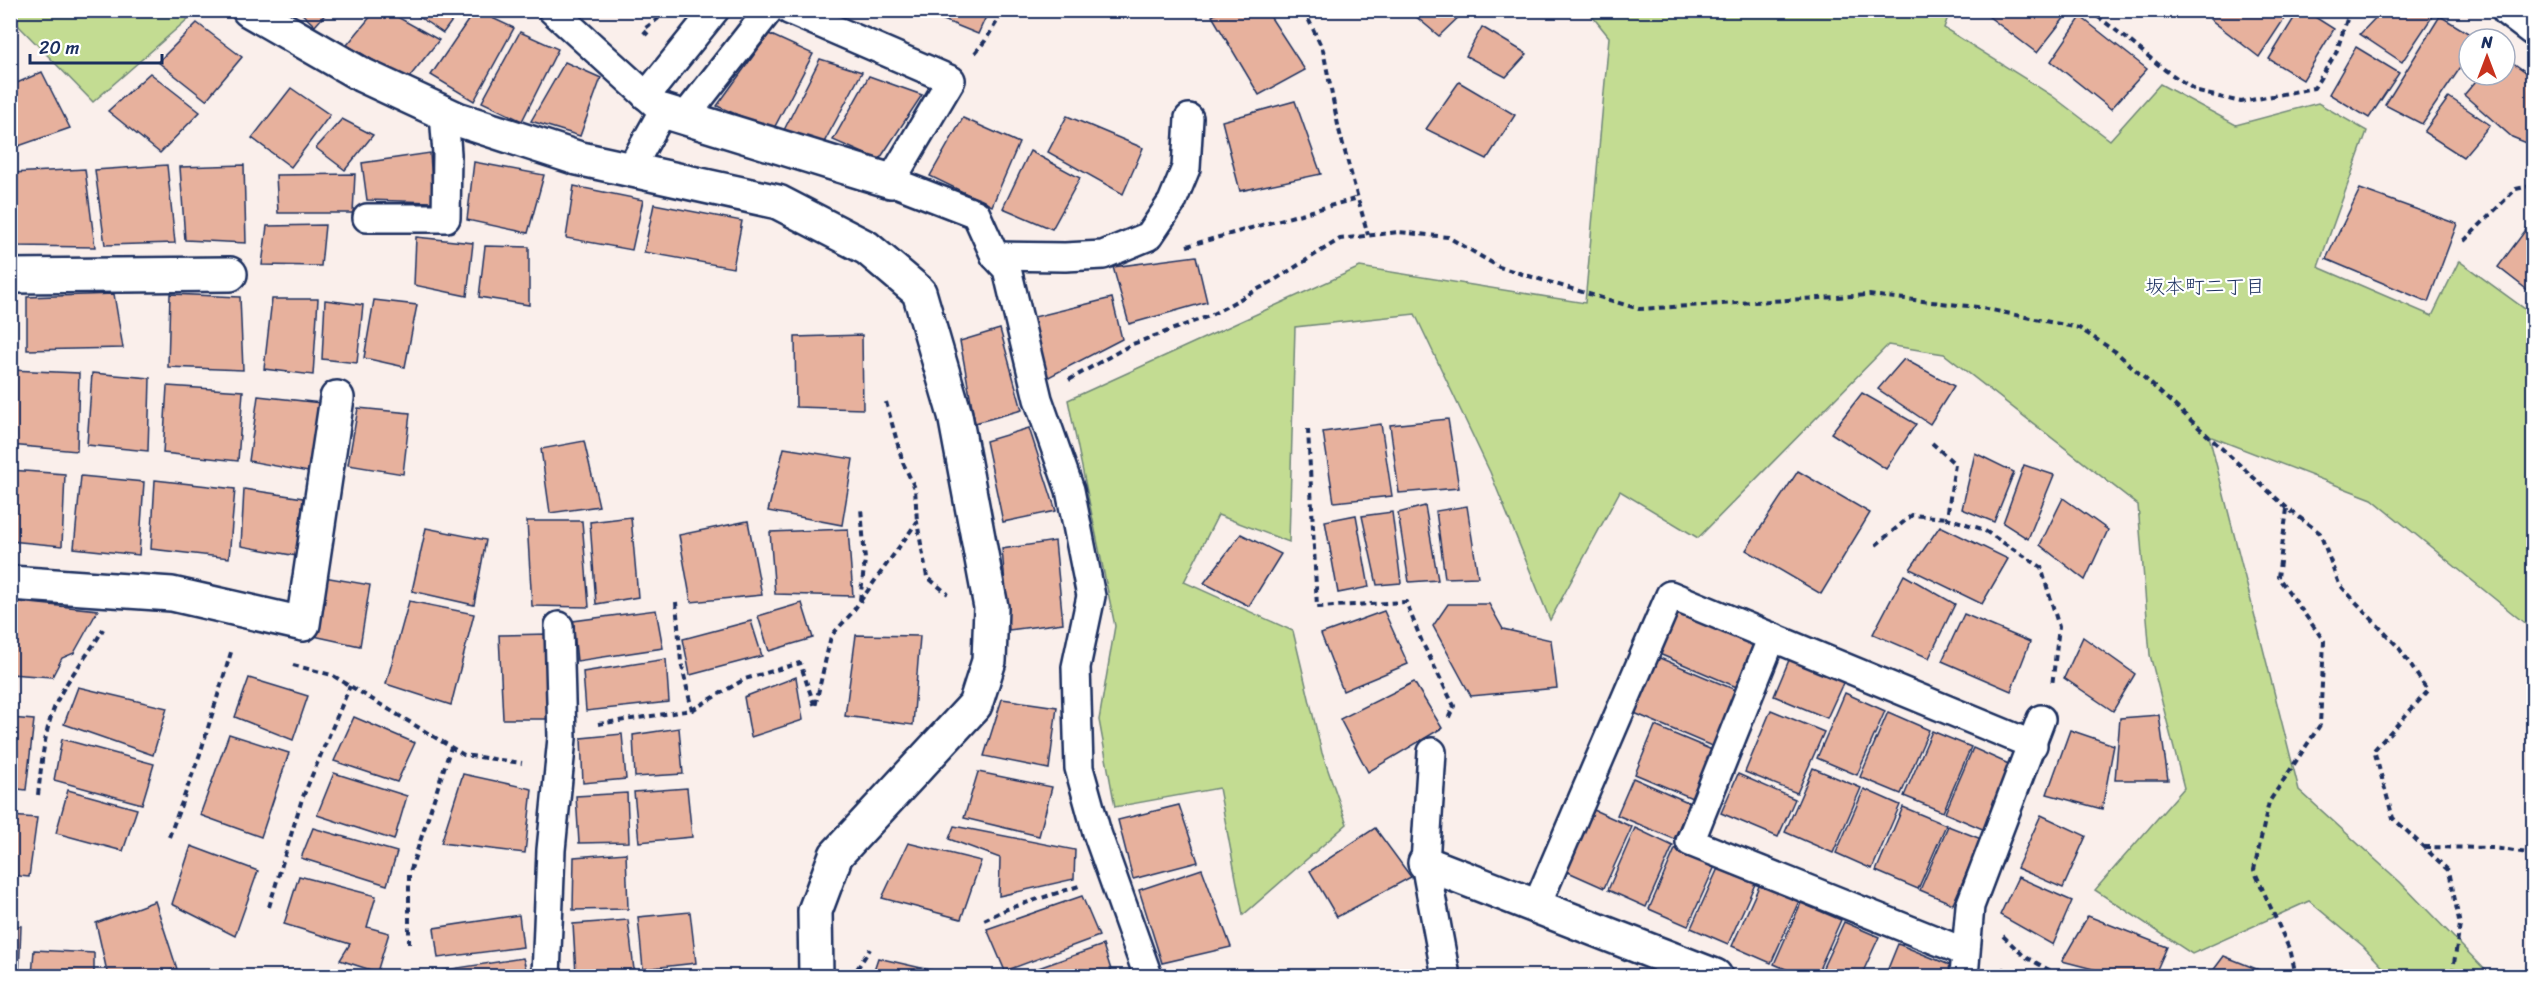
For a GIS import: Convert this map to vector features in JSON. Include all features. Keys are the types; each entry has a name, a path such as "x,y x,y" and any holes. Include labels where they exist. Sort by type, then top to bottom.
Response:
{"street":[{"path":"249,10 362,75 444,113 577,158 778,202 867,248 919,292 956,415 991,607 989,661 975,705 836,855 815,911 816,976"},
{"path":"2509,10 2534,29"},
{"path":"664,108 891,181"},
{"path":"10,276 230,274"},
{"path":"10,583 172,594 303,624 337,398"},
{"path":"1425,863 1715,976"}],"lane":[{"path":"552,10 664,108"},
{"path":"630,170 715,10"},
{"path":"664,108 769,10"},
{"path":"789,10 951,80 891,181 976,214 995,256 1007,269 1038,399 1070,490 1091,596 1076,667 1079,768 1097,833 1148,976"},
{"path":"367,218 446,218 447,154 444,113"},
{"path":"995,256 1103,255 1149,236 1172,202 1186,168 1189,118"},
{"path":"1536,906 1670,595 2033,745"},
{"path":"546,976 551,850 562,733 559,626"},
{"path":"1772,637 1690,842 1965,964 1970,906 2041,719"},
{"path":"1432,752 1425,863 1446,976"}],"path":[{"path":"951,80 985,41 1004,10"},
{"path":"1304,10 1323,50 1339,129 1368,235"},
{"path":"2089,10 2165,70 2198,92 2241,102 2314,88 2336,53 2350,10"},
{"path":"2334,10 2347,17"},
{"path":"2464,241 2516,189 2534,185"},
{"path":"1177,249 1358,198"},
{"path":"1038,399 1130,345 1209,316 1273,281 1340,239 1398,232 1448,237 1499,267 1639,309 1869,295 1977,307 2079,328 2116,352 2287,508 2320,533 2339,584 2399,648 2428,691 2374,750 2393,818 2449,872 2460,926 2452,976"},
{"path":"886,402 903,463 915,488 916,522 927,577 956,600 991,607"},
{"path":"1308,429 1317,607 1406,602 1422,642 1454,706 1432,752"},
{"path":"1932,443 1955,464 1947,518"},
{"path":"860,601 865,560 861,508"},
{"path":"2287,508 2278,577 2324,641 2320,725 2269,802 2254,870 2291,953 2296,976"},
{"path":"1876,545 1912,515 1947,518 1982,529 2041,567 2059,627 2054,681 2041,719"},
{"path":"288,664 332,675 464,756 513,761 544,770 562,733 692,710 746,679 801,663 815,707 831,636 860,601 916,522"},
{"path":"38,795 44,743 60,695 94,647 123,591"},
{"path":"676,602 681,662 692,710"},
{"path":"224,641 232,649 243,652"},
{"path":"169,837 200,754 232,649"},
{"path":"269,906 302,799 350,686"},
{"path":"409,944 409,875 451,747"},
{"path":"2424,847 2494,848 2534,854"},
{"path":"984,920 1008,909 1111,875"},
{"path":"1965,964 1992,924 2024,956 2060,976"},
{"path":"854,974 870,949"}],"green space":[{"path":"10,11 197,11 93,102 11,18"},
{"path":"1588,11 1950,11 1944,28 2051,95 2110,140 2160,84 2236,125 2318,103 2367,131 2318,267 2432,316 2459,261 2533,315 2533,630 2372,499 2209,436 2299,790 2400,882 2491,976 2391,976 2363,946 2309,901 2192,954 2095,890 2184,788 2150,655 2138,505 1944,354 1888,345 1698,538 1620,491 1550,620 1490,472 1415,314 1295,327 1289,542 1218,515 1184,582 1293,631 1322,753 1347,824 1243,915 1219,788 1115,807 1099,720 1115,626 1068,400 1360,267 1585,303 1609,37"}],"building":[{"path":"298,10 329,10 315,26"},
{"path":"376,10 385,10 439,40 407,80 347,45"},
{"path":"409,10 460,10 443,33"},
{"path":"475,10 514,28 474,101 431,75"},
{"path":"919,10 989,10 978,34"},
{"path":"1222,10 1266,10 1305,70 1259,95 1212,16"},
{"path":"1408,10 1466,10 1439,36"},
{"path":"1980,10 2067,10 2069,12 2037,53"},
{"path":"2217,10 2290,10 2259,57 2210,19"},
{"path":"2299,10 2304,10 2334,29 2303,80 2269,59"},
{"path":"2383,10 2436,11 2402,62 2360,34"},
{"path":"2440,16 2458,27 2457,73 2422,124 2385,105"},
{"path":"2081,17 2147,69 2111,109 2051,61"},
{"path":"197,23 242,57 206,100 158,62"},
{"path":"1482,27 1527,54 1506,77 1466,56"},
{"path":"520,32 558,49 522,121 482,102"},
{"path":"769,34 813,54 773,130 717,106"},
{"path":"2356,47 2399,73 2369,118 2329,94"},
{"path":"820,59 862,72 822,146 784,130"},
{"path":"565,62 601,78 580,136 531,121"},
{"path":"2517,66 2534,78 2534,146 2512,137 2464,95 2471,87 2517,87"},
{"path":"42,72 70,128 10,149 10,86"},
{"path":"150,73 200,112 160,153 108,111"},
{"path":"869,76 922,95 879,160 833,140"},
{"path":"1459,82 1515,115 1487,159 1426,129"},
{"path":"291,88 330,115 291,167 252,138"},
{"path":"2449,97 2490,125 2463,157 2424,132"},
{"path":"1295,101 1321,174 1240,191 1222,121"},
{"path":"1067,116 1143,148 1123,194 1048,152"},
{"path":"963,118 1019,143 992,206 930,176"},
{"path":"342,119 373,135 345,170 316,148"},
{"path":"1030,151 1080,178 1052,229 1003,208"},
{"path":"430,153 433,202 367,200 362,163"},
{"path":"474,162 544,175 528,233 467,220"},
{"path":"167,165 175,243 105,245 95,170"},
{"path":"244,165 246,243 185,240 180,167"},
{"path":"85,169 95,247 15,246 12,173"},
{"path":"355,174 353,213 278,213 276,175"},
{"path":"574,186 643,200 632,250 566,238"},
{"path":"2360,189 2457,224 2428,302 2326,259"},
{"path":"654,204 742,221 733,268 644,252"},
{"path":"325,225 321,266 262,265 267,226"},
{"path":"2528,227 2534,232 2534,295 2498,267"},
{"path":"416,237 473,243 467,296 414,285"},
{"path":"485,246 529,247 529,305 479,297"},
{"path":"1196,256 1207,302 1129,324 1113,267"},
{"path":"114,294 123,348 27,350 27,297"},
{"path":"170,294 240,297 243,370 168,367"},
{"path":"1112,298 1122,339 1043,380 1030,318"},
{"path":"272,299 318,299 313,375 264,369"},
{"path":"325,300 363,305 357,363 322,359"},
{"path":"374,300 417,305 405,367 364,358"},
{"path":"1000,329 1022,410 975,423 960,341"},
{"path":"862,335 863,409 796,407 795,337"},
{"path":"1904,359 1954,386 1930,424 1878,389"},
{"path":"10,370 79,373 77,451 10,445"},
{"path":"92,373 150,378 148,451 87,445"},
{"path":"167,386 243,391 238,461 163,453"},
{"path":"1862,393 1916,424 1886,469 1831,433"},
{"path":"258,396 321,403 308,472 249,461"},
{"path":"358,408 410,413 403,474 348,465"},
{"path":"1448,419 1459,488 1399,493 1390,425"},
{"path":"1381,424 1392,496 1334,502 1323,432"},
{"path":"1029,428 1056,511 1003,522 986,441"},
{"path":"584,441 599,506 550,513 541,449"},
{"path":"784,448 853,459 842,525 768,511"},
{"path":"1975,453 2014,472 1994,522 1962,509"},
{"path":"2024,465 2054,475 2028,539 2003,523"},
{"path":"10,470 65,474 62,546 10,541"},
{"path":"1798,471 1870,513 1821,594 1746,550"},
{"path":"81,476 144,482 139,555 74,548"},
{"path":"155,480 235,489 229,558 151,549"},
{"path":"244,489 303,498 297,556 241,546"},
{"path":"2063,498 2108,530 2085,580 2040,545"},
{"path":"1425,506 1438,580 1409,582 1398,513"},
{"path":"1467,506 1478,577 1445,578 1436,511"},
{"path":"1392,512 1401,583 1377,585 1362,516"},
{"path":"1356,515 1369,587 1338,593 1325,521"},
{"path":"631,517 638,597 596,604 590,522"},
{"path":"527,521 582,521 589,607 532,606"},
{"path":"748,521 762,595 691,602 679,535"},
{"path":"1940,526 2008,559 1982,604 1910,569"},
{"path":"426,528 486,540 474,605 412,591"},
{"path":"848,529 853,596 775,594 770,532"},
{"path":"1241,534 1281,554 1249,606 1204,583"},
{"path":"1055,541 1063,623 1009,630 1002,549"},
{"path":"1904,575 1955,604 1929,658 1873,634"},
{"path":"324,577 370,585 360,646 309,635"},
{"path":"10,601 98,610 74,653 62,658 52,677 10,674"},
{"path":"409,601 474,614 451,705 386,684"},
{"path":"802,603 813,638 769,651 758,616"},
{"path":"1679,603 1761,638 1739,688 1657,653"},
{"path":"1448,604 1489,604 1503,629 1551,640 1557,688 1471,696 1433,626"},
{"path":"656,610 663,648 577,661 573,621"},
{"path":"1384,611 1408,664 1343,691 1321,634"},
{"path":"1964,614 2030,642 2011,691 1942,661"},
{"path":"751,621 762,656 690,675 683,639"},
{"path":"549,634 550,719 503,719 499,635"},
{"path":"856,635 920,636 913,725 845,716"},
{"path":"2083,637 2135,674 2113,711 2064,678"},
{"path":"1794,648 1848,672 1827,718 1774,696"},
{"path":"1655,656 1738,691 1714,747 1632,712"},
{"path":"666,659 669,702 586,711 583,672"},
{"path":"796,677 803,720 751,737 744,697"},
{"path":"249,678 308,696 293,740 235,717"},
{"path":"1414,682 1442,728 1368,772 1340,719"},
{"path":"78,687 167,708 153,755 64,724"},
{"path":"1845,693 1885,711 1857,775 1817,758"},
{"path":"1002,699 1057,707 1049,769 984,756"},
{"path":"1771,710 1824,732 1797,793 1745,772"},
{"path":"1888,712 1929,730 1901,794 1860,777"},
{"path":"2159,715 2168,780 2115,780 2120,718"},
{"path":"354,717 415,743 397,782 334,761"},
{"path":"10,718 34,720 26,790 10,788"},
{"path":"1655,726 1712,750 1692,798 1635,774"},
{"path":"679,728 683,774 635,777 633,735"},
{"path":"2070,730 2114,745 2102,809 2047,794"},
{"path":"1932,731 1971,747 1943,812 1904,796"},
{"path":"229,734 289,753 261,837 200,815"},
{"path":"622,734 626,779 583,783 581,738"},
{"path":"62,739 154,764 142,804 54,780"},
{"path":"1973,748 2013,766 1985,830 1945,813"},
{"path":"1813,768 1861,788 1833,853 1785,832"},
{"path":"978,772 1052,787 1039,836 964,818"},
{"path":"334,773 407,796 394,840 317,815"},
{"path":"463,774 532,789 525,853 441,843"},
{"path":"1738,774 1795,799 1778,837 1721,813"},
{"path":"1633,778 1690,803 1674,839 1617,815"},
{"path":"687,788 692,837 639,842 634,792"},
{"path":"1864,789 1900,805 1872,869 1836,853"},
{"path":"68,790 137,809 123,851 56,833"},
{"path":"627,793 629,842 579,843 576,796"},
{"path":"1179,805 1198,862 1133,879 1118,820"},
{"path":"1903,807 1946,825 1918,889 1876,871"},
{"path":"1594,810 1632,827 1604,888 1566,871"},
{"path":"2041,815 2086,836 2063,888 2017,868"},
{"path":"10,816 37,818 29,877 10,875"},
{"path":"954,826 1075,850 1074,879 999,896 1000,858 949,839"},
{"path":"1948,826 1981,839 1953,904 1920,890"},
{"path":"313,828 397,852 387,885 301,858"},
{"path":"1375,828 1411,877 1337,917 1310,871"},
{"path":"1635,828 1673,846 1646,907 1608,890"},
{"path":"908,843 981,861 961,919 882,898"},
{"path":"191,846 258,871 235,936 172,904"},
{"path":"1676,847 1716,864 1688,926 1649,909"},
{"path":"626,853 628,909 573,910 574,857"},
{"path":"1719,866 1756,882 1728,944 1691,928"},
{"path":"1202,869 1231,947 1162,963 1139,890"},
{"path":"299,876 376,896 367,927 389,933 377,972 340,960 350,944 284,924"},
{"path":"2018,877 2072,901 2053,945 2000,915"},
{"path":"1760,884 1799,901 1771,963 1732,946"},
{"path":"1082,896 1099,936 1005,971 987,929"},
{"path":"155,901 177,969 146,976 108,976 96,923"},
{"path":"1801,903 1841,920 1816,976 1802,976 1774,964"},
{"path":"690,912 696,963 643,969 638,917"},
{"path":"519,915 523,947 438,958 434,928"},
{"path":"2088,916 2167,947 2154,976 2120,976 2062,961"},
{"path":"628,920 634,970 576,974 573,924"},
{"path":"1844,922 1879,937 1861,976 1819,976"},
{"path":"10,925 21,926 19,976 10,976"},
{"path":"1898,944 1952,966 1947,976 1885,976"},
{"path":"1103,945 1113,976 1016,976"},
{"path":"34,950 94,953 94,976 32,976"},
{"path":"2224,956 2274,976 2209,976"},
{"path":"523,958 528,976 439,976 438,971"},
{"path":"878,958 956,976 872,976"},
{"path":"2003,968 2032,976 2000,976"}],"district":[{"name":"坂本町二丁目","path":"2205,286"}]}
